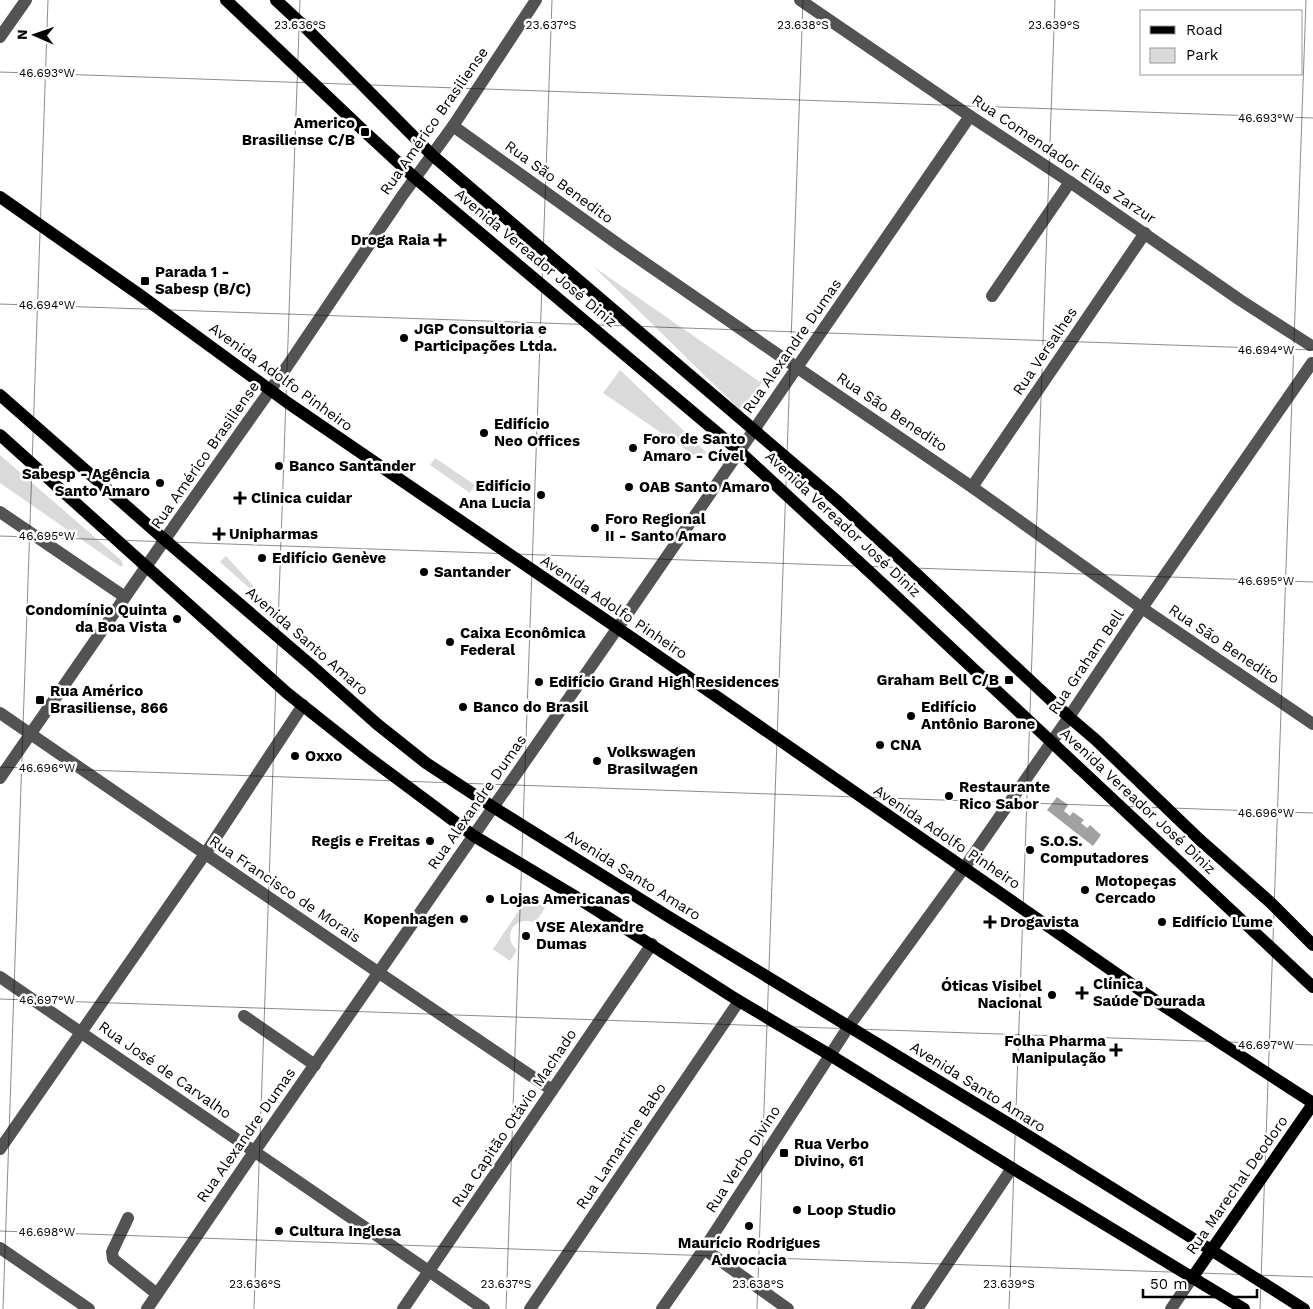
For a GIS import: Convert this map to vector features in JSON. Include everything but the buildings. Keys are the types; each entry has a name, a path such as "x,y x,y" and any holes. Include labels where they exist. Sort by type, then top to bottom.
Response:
{"main road":[{"name":"Avenida Vereador José Diniz","path":"226,0 415,178 740,451 1313,987"},
{"name":"Avenida Vereador José Diniz","path":"276,0 432,155 843,507 1096,740 1198,839 1270,903 1313,945"},
{"name":"Avenida Adolfo Pinheiro","path":"0,197 140,295 270,391 617,628 1156,1001 1313,1104"},
{"name":"Avenida Santo Amaro","path":"2,402 411,752 493,807 669,917 849,1026 1304,1309"},
{"path":"0,435 287,693 364,754 474,836 652,944 739,1001 830,1054 1012,1168 1244,1309"},
{"name":"Rua Marechal Deodoro","path":"1192,1278 1313,1104"}],"street":[{"path":"0,38 26,0"},
{"name":"Rua Américo Brasiliense","path":"0,778 270,391 415,178 453,126 536,0"},
{"name":"Rua Comendador Elias Zarzur","path":"800,0 1145,233 1240,300 1311,343"},
{"name":"Rua Alexandre Dumas","path":"147,1309 970,116"},
{"name":"Rua São Benedito","path":"453,126 622,247 972,487 1142,608 1313,724"},
{"path":"992,296 1070,182"},
{"name":"Rua Versalhes","path":"972,487 1145,233"},
{"path":"1311,343 1307,354 1313,363"},
{"name":"Rua Graham Bell","path":"849,1026 964,868 1313,363"},
{"path":"0,512 125,597"},
{"path":"0,1149 204,854 303,704"},
{"name":"Rua Francisco de Morais","path":"0,713 552,1090"},
{"name":"Rua Capitão Otávio Machado","path":"403,1309 652,944"},
{"name":"Rua José de Carvalho","path":"0,976 484,1309"},
{"name":"Rua Lamartine Babo","path":"530,1309 739,1001"},
{"path":"244,1016 315,1065"},
{"name":"Rua Verbo Divino","path":"662,1309 704,1249 849,1026"},
{"path":"917,1309 1012,1168"},
{"path":"128,1218 112,1252 113,1259 158,1294"},
{"path":"0,1248 89,1309"},
{"path":"704,1249 788,1309"},
{"name":"Rua Marechal Deodoro","path":"1171,1309 1192,1278"}],"green space":[{"path":"594,267 760,382 766,374 741,411"},
{"path":"620,370 706,452 701,460 603,393"},
{"path":"0,455 122,561 123,565 121,567 0,483"},
{"path":"435,458 475,485 470,493 430,465"},
{"path":"226,556 258,591 256,594 220,562"},
{"path":"528,897 545,908 535,923 522,921 512,928 510,939 517,950 510,961 493,949"}],"shaded area":[{"path":"1057,797 1068,805 1064,811 1070,816 1073,812 1084,820 1081,823 1087,828 1090,825 1101,835 1093,846 1047,810"}],"place":[{"name":"Americo Brasiliense C/B","path":"365,132"},
{"name":"Droga Raia","path":"440,240"},
{"name":"Parada 1 - Sabesp (B/C)","path":"145,281"},
{"name":"JGP Consultoria e Participações Ltda.","path":"404,338"},
{"name":"Edifício Neo Offices","path":"484,433"},
{"name":"Foro de Santo Amaro - Cível","path":"633,448"},
{"name":"Banco Santander","path":"279,466"},
{"name":"Sabesp - Agência Santo Amaro","path":"160,483"},
{"name":"OAB Santo Amaro","path":"629,487"},
{"name":"Edifício Ana Lucia","path":"541,495"},
{"name":"Clinica cuidar","path":"240,498"},
{"name":"Foro Regional II - Santo Amaro","path":"595,528"},
{"name":"Unipharmas","path":"219,534"},
{"name":"Edifício Genève","path":"262,558"},
{"name":"Santander","path":"424,572"},
{"name":"Condomínio Quinta da Boa Vista","path":"177,619"},
{"name":"Caixa Econômica Federal","path":"450,642"},
{"name":"Graham Bell C/B","path":"1009,680"},
{"name":"Edifício Grand High Residences","path":"539,682"},
{"name":"Rua Américo Brasiliense, 866","path":"40,700"},
{"name":"Banco do Brasil","path":"463,707"},
{"name":"Edifício Antônio Barone","path":"911,716"},
{"name":"CNA","path":"880,745"},
{"name":"Oxxo","path":"295,756"},
{"name":"Volkswagen Brasilwagen","path":"597,761"},
{"name":"Restaurante Rico Sabor","path":"949,796"},
{"name":"Regis e Freitas","path":"430,841"},
{"name":"S.O.S. Computadores","path":"1030,850"},
{"name":"Motopeças Cercado","path":"1085,890"},
{"name":"Lojas Americanas","path":"490,899"},
{"name":"Kopenhagen","path":"464,919"},
{"name":"Drogavista","path":"990,922"},
{"name":"Edifício Lume","path":"1162,922"},
{"name":"VSE Alexandre Dumas","path":"526,936"},
{"name":"Clínica Saúde Dourada","path":"1082,993"},
{"name":"Óticas Visibel Nacional","path":"1052,995"},
{"name":"Folha Pharma Manipulação","path":"1116,1050"},
{"name":"Rua Verbo Divino, 61","path":"784,1153"},
{"name":"Loop Studio","path":"797,1210"},
{"name":"Maurício Rodrigues Advocacia","path":"749,1226"},
{"name":"Cultura Inglesa","path":"279,1231"}]}
